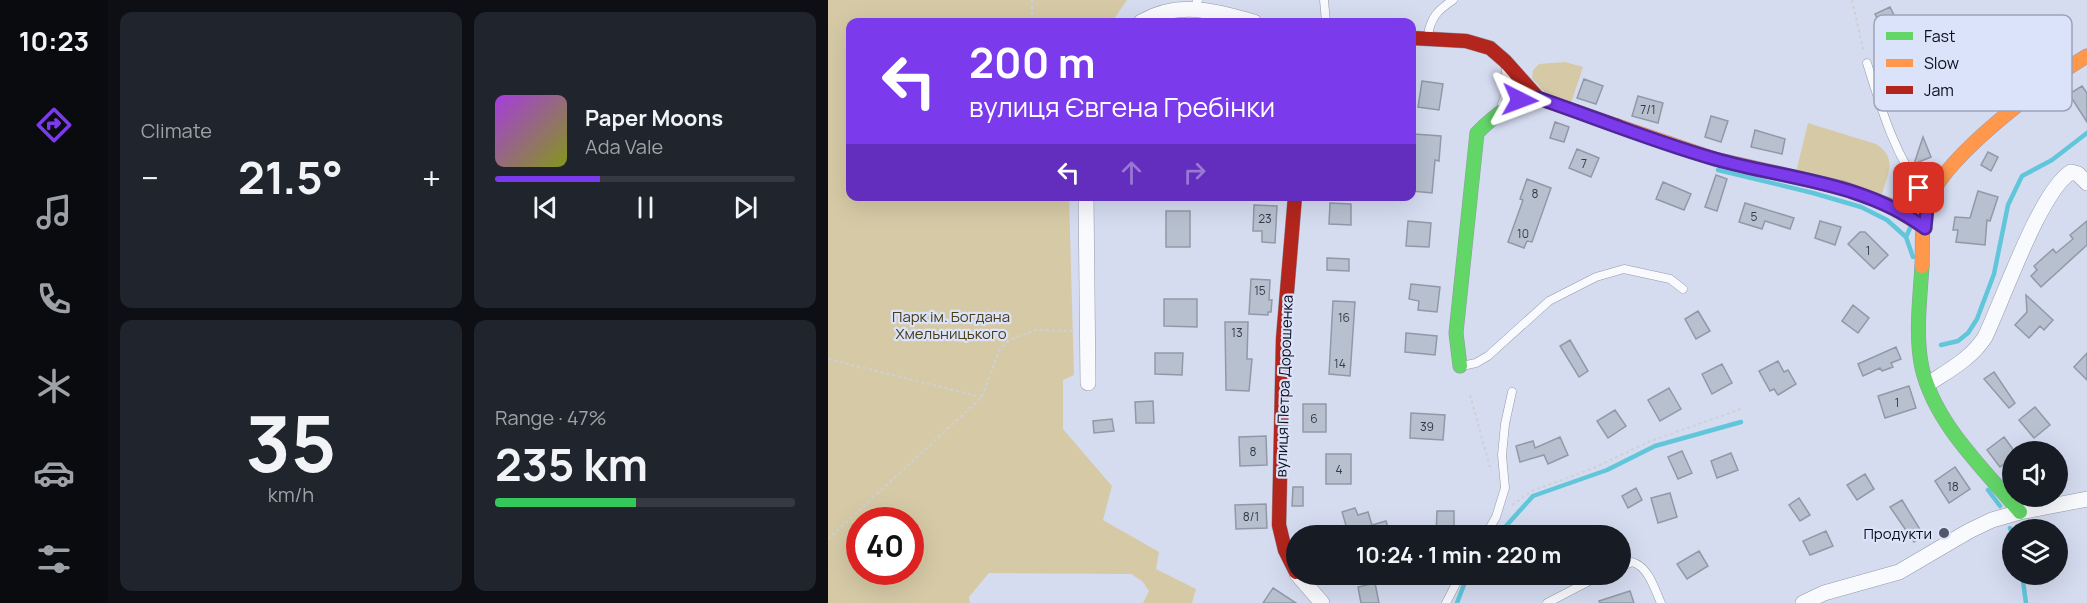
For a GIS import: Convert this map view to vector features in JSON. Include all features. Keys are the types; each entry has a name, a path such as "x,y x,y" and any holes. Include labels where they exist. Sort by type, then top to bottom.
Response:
{"street":[{"path":"1149,18 1197,2 1243,18"},
{"path":"1416,38 1466,40 1490,48 1506,61 1538,98"},
{"path":"2072,66 2087,56"},
{"path":"1460,366 1455,333 1477,133 1501,109 1520,100 1538,98 1715,159 1843,188 1888,204 1925,228"},
{"path":"2014,111 1964,155 1928,199 1920,358 1928,384 1952,429 2020,512"},
{"path":"1928,384 1964,361 1985,337 2040,211 2054,189 2071,172 2078,174 2087,183"},
{"path":"1086,201 1088,383"},
{"name":"вулиця Петра Дорошенка","path":"1286,551 1279,525 1283,339 1295,201"},
{"path":"1803,603 1834,589 1899,573 1968,531 2020,512 2071,504 2087,499"},
{"name":"вулиця Петра Дорошенка","path":"1307,585 1322,603"}],"lane":[{"path":"1324,0 1326,18"},
{"path":"1428,38 1433,16 1453,0"},
{"path":"1501,109 1507,91 1506,61"},
{"path":"1868,63 1874,84"},
{"path":"1882,111 1904,164 1928,199"},
{"path":"1460,366 1476,363 1488,356 1549,301 1596,277 1624,269 1670,279 1683,289"},
{"path":"1491,525 1505,488 1502,454 1504,424 1512,392"},
{"path":"1631,562 1639,564 1645,570 1661,603"},
{"path":"1446,603 1455,585"},
{"path":"1547,603 1582,585"}],"path":[{"path":"1032,0 1032,18"},
{"path":"1852,0 1868,63"},
{"path":"828,538 914,462 982,397 999,351 1009,340 1036,330 1088,332"},
{"path":"828,359 982,397"},
{"path":"1470,395 1491,472"},
{"path":"1496,517 1532,491 1594,468 1648,442 1741,409"}],"green space":[{"name":"Парк ім. Богдана Хмельницького","path":"828,0 1127,0 1115,18 846,18 846,201 1069,201 1074,375 1063,380 1063,429 1112,486 1103,520 1159,552 1156,569 1196,589 1192,603 1143,603 1149,591 1142,581 1131,574 989,573 969,597 970,603 828,603"},
{"path":"1565,62 1583,67 1571,103 1545,92 1532,78 1533,70 1539,64"},
{"path":"1808,123 1876,144 1883,149 1890,166 1882,194 1796,172"}],"building":[{"path":"1890,7 1894,15 1876,15"},
{"path":"1584,79 1603,86 1596,104 1577,98"},
{"path":"1422,81 1443,84 1439,110 1418,107"},
{"path":"2082,86 2087,93 2087,122 2072,99 2072,92"},
{"path":"1638,96 1663,103 1658,123 1632,116"},
{"path":"1711,116 1728,121 1721,142 1705,137"},
{"path":"1555,122 1569,127 1564,142 1550,138"},
{"path":"1755,130 1785,139 1782,154 1751,147"},
{"path":"1416,134 1441,136 1439,161 1435,160 1432,193 1416,191"},
{"path":"1923,137 1931,157 1914,164"},
{"path":"1577,149 1599,158 1591,177 1569,168"},
{"path":"1988,152 1998,157 1991,171 1981,165"},
{"path":"1716,175 1727,179 1717,211 1705,207"},
{"path":"1527,179 1551,188 1532,242 1527,241 1524,248 1508,242 1523,200 1520,199"},
{"path":"1663,182 1691,194 1684,210 1656,199"},
{"path":"1978,191 1998,197 1990,221 1987,220 1985,245 1956,242 1958,230 1953,230 1955,217 1970,218"},
{"path":"1330,203 1351,204 1351,225 1329,224"},
{"path":"1745,203 1794,218 1790,229 1765,221 1762,229 1739,222"},
{"path":"1254,205 1277,206 1275,243 1262,242 1262,231 1253,231"},
{"path":"1166,211 1190,211 1190,247 1166,247"},
{"path":"1408,221 1431,223 1429,247 1406,246"},
{"path":"1820,221 1841,227 1835,245 1815,238"},
{"path":"2087,221 2087,245 2041,287 2031,276 2037,270 2034,266 2053,249 2056,253 2073,239 2070,235"},
{"path":"1860,232 1865,232 1888,255 1874,269 1848,244"},
{"path":"1327,258 1349,259 1349,271 1327,270"},
{"path":"1251,279 1270,280 1269,300 1272,300 1271,312 1268,312 1268,315 1249,314"},
{"path":"1411,284 1440,287 1437,312 1418,310 1419,301 1409,299"},
{"path":"2026,295 2053,320 2044,330 2040,326 2029,338 2015,325 2027,312"},
{"path":"1164,299 1197,299 1197,327 1164,326"},
{"path":"1333,301 1355,302 1350,376 1329,374"},
{"path":"1853,305 1869,318 1858,333 1842,321"},
{"path":"1698,311 1710,331 1696,339 1685,319"},
{"path":"1225,322 1248,322 1247,359 1252,359 1249,391 1226,390"},
{"path":"1406,333 1437,336 1435,355 1405,352"},
{"path":"1570,340 1588,371 1579,377 1560,346"},
{"path":"1896,347 1901,359 1891,363 1893,367 1882,371 1880,368 1863,376 1858,364"},
{"path":"1155,353 1183,353 1182,375 1155,374"},
{"path":"2087,353 2087,380 2074,367"},
{"path":"1778,361 1784,372 1788,370 1796,384 1778,395 1774,389 1770,391 1759,371"},
{"path":"1722,364 1732,383 1712,394 1702,374"},
{"path":"1994,372 2015,403 2009,408 1984,379"},
{"path":"1909,386 1916,408 1885,418 1878,396"},
{"path":"1669,388 1681,409 1660,421 1648,400"},
{"path":"1153,401 1154,423 1136,423 1135,402"},
{"path":"1303,404 1326,404 1326,432 1303,432"},
{"path":"2035,407 2050,425 2034,438 2019,420"},
{"path":"1615,410 1626,426 1608,438 1597,421"},
{"path":"1411,413 1445,415 1443,440 1410,438"},
{"path":"1112,419 1114,431 1094,433 1093,421"},
{"path":"1266,436 1267,465 1240,466 1239,437"},
{"path":"1560,437 1568,455 1548,464 1544,455 1520,462 1516,446 1533,441 1535,448"},
{"path":"2004,437 2007,441 2002,441 2002,465 2000,467 1987,450"},
{"path":"1682,451 1692,473 1678,479 1668,457"},
{"path":"1731,453 1738,470 1717,478 1711,461"},
{"path":"1326,454 1351,454 1351,484 1326,484"},
{"path":"1955,467 1970,489 1949,503 1935,481"},
{"path":"1865,474 1874,489 1857,500 1847,485"},
{"path":"1293,487 1303,487 1303,506 1292,506"},
{"path":"1636,488 1642,500 1628,508 1622,496"},
{"path":"1670,493 1677,517 1658,523 1651,498"},
{"path":"1799,498 1810,515 1800,521 1789,505"},
{"path":"1902,500 1924,536 1914,542 1890,507"},
{"path":"1266,504 1267,528 1236,529 1235,505"},
{"path":"1355,508 1358,515 1368,512 1372,525 1346,525 1342,512"},
{"path":"1437,511 1454,511 1454,525 1436,525"},
{"path":"1386,521 1387,525 1372,525"},
{"path":"1826,531 1833,546 1810,555 1803,541"},
{"path":"1699,551 1708,566 1687,579 1677,564"},
{"path":"1375,585 1379,603 1361,603 1358,587"},
{"path":"1273,588 1296,603 1263,603"},
{"path":"1630,591 1634,603 1600,603 1599,601"}],"waterway":[{"path":"1941,345 1958,341 1968,333 1977,319 1994,274 2008,205 2022,176 2052,160 2087,133"},
{"path":"1718,170 1861,207 1887,220 1906,237"},
{"path":"1904,186 1908,205"},
{"path":"1911,226 1906,237 1913,257"},
{"path":"1507,525 1533,496 1607,470 1655,446 1741,422"},
{"path":"1988,490 2000,506"},
{"path":"1457,603 1464,585"},
{"path":"2024,585 2026,603"}],"traffic: fast":[{"path":"1460,366 1456,333 1477,133 1505,110 1520,102 1538,98"},
{"path":"1922,266 1919,343 1922,368 1928,389 1962,445 2020,512"}],"traffic: slow":[{"path":"2072,66 2087,56"},
{"path":"1922,266 1925,213 1930,197 1957,160 2010,111"},
{"path":"1618,126 1715,159 1843,188 1889,205 1925,228"}],"traffic: jam":[{"path":"1416,38 1466,41 1490,48 1505,61 1538,98 1618,126"},
{"path":"1286,552 1279,525 1283,339 1295,201"}],"place":[{"name":"Продукти","path":"1944,533"}],"route":[{"path":"1520,100 1538,98 1715,159 1843,188 1888,204 1925,228 1928,199 1919,188"}]}
